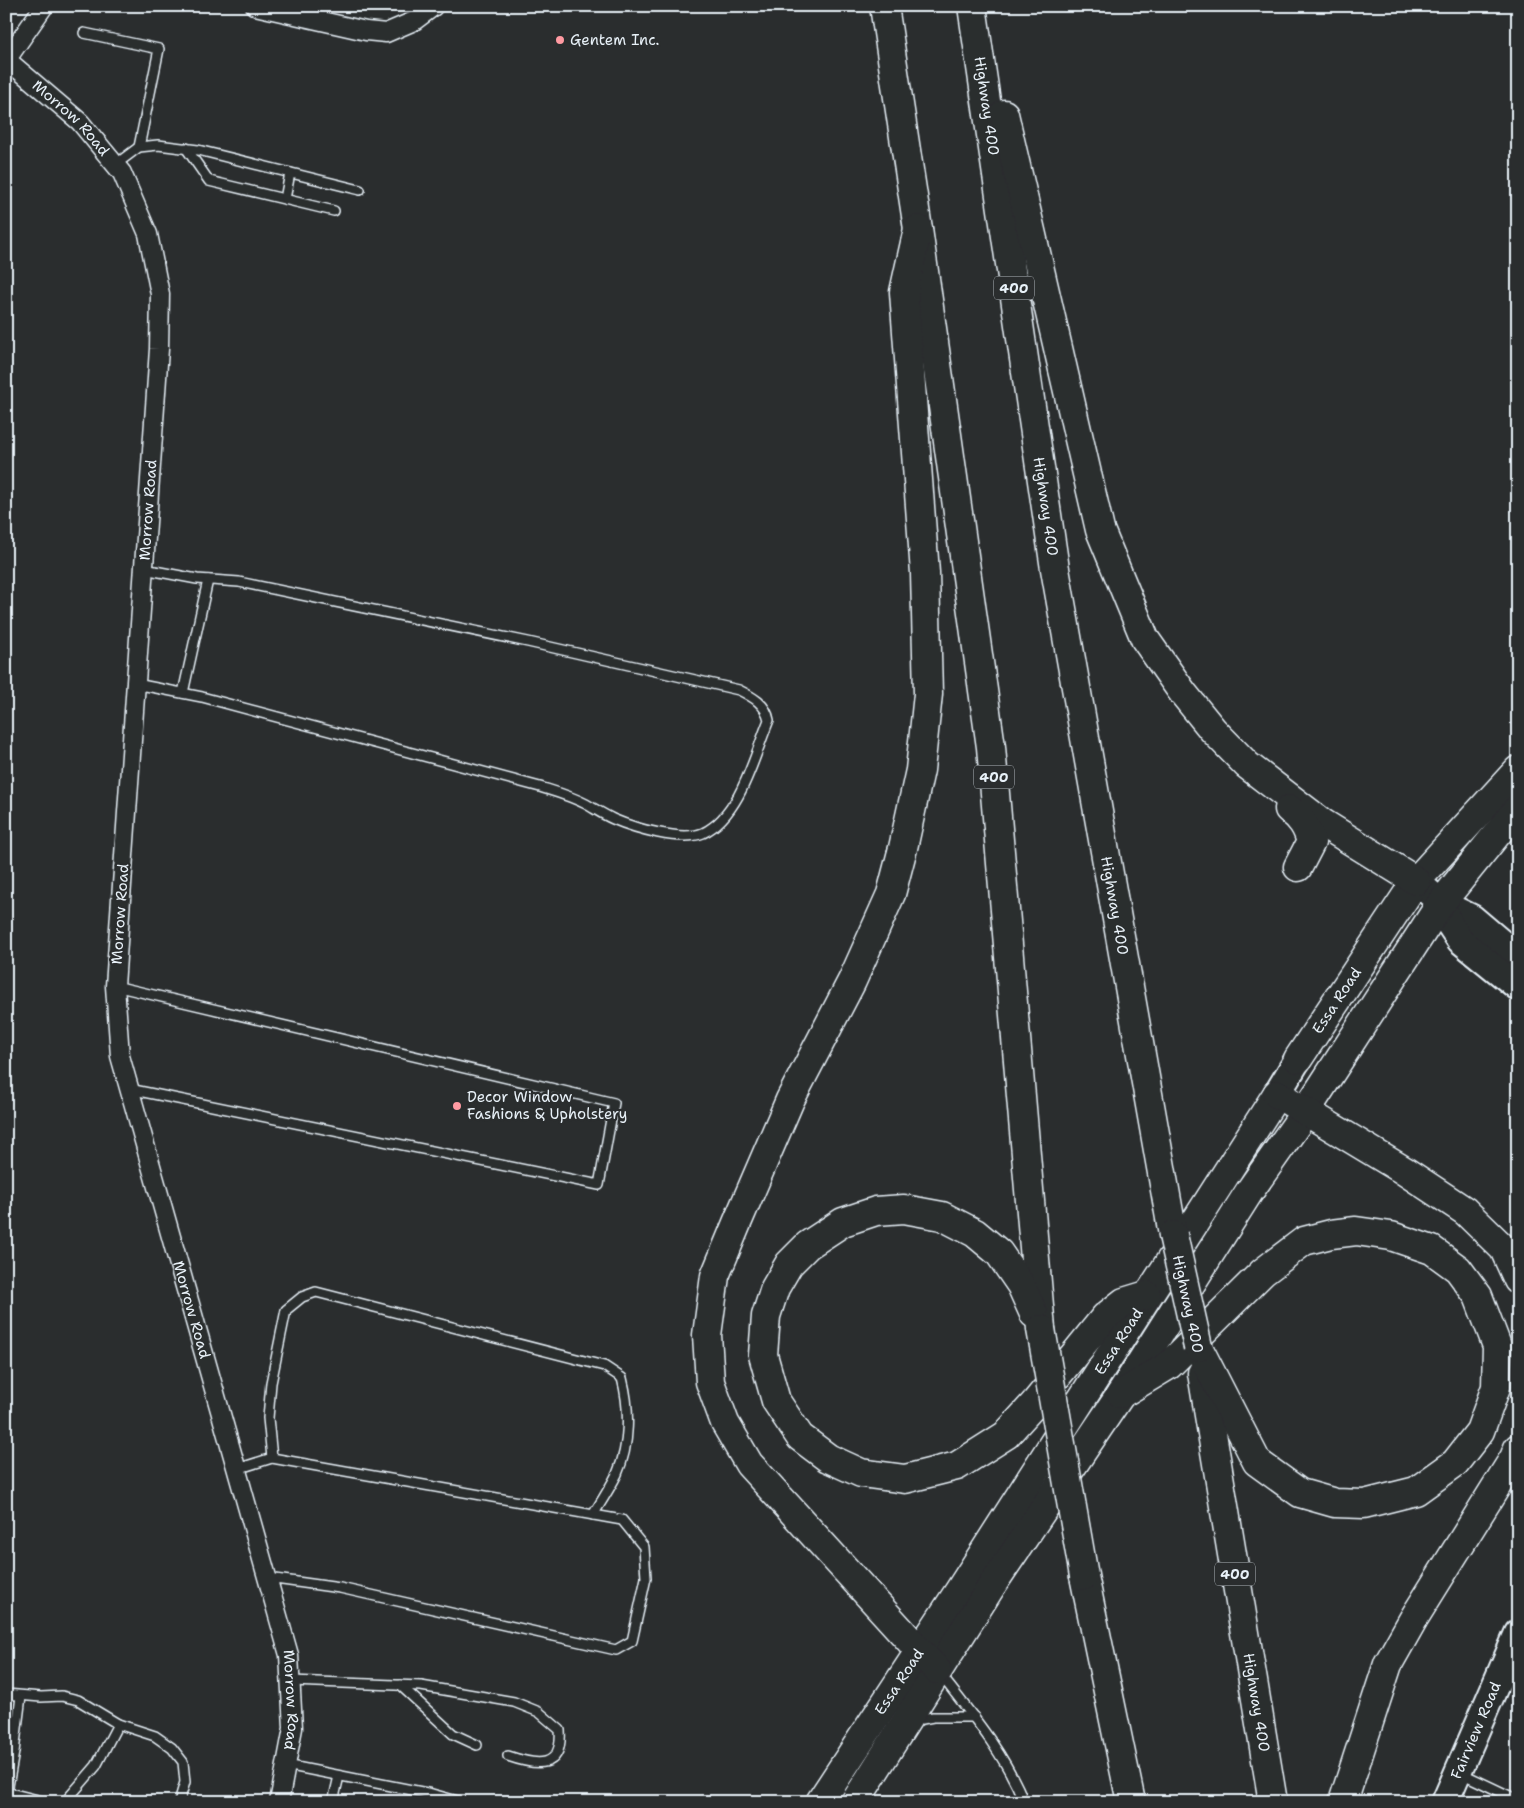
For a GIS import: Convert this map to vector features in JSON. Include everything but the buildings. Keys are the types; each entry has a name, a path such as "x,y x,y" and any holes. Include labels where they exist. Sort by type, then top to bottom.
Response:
{"main road":[{"name":"400","path":"884,6 918,229 991,747 1041,1329 1084,1576 1131,1802"},
{"name":"Highway 400","path":"972,6 1056,570 1173,1235 1198,1347 1273,1802"},
{"path":"976,6 1006,121 1100,530 1145,639 1182,693 1213,730 1247,765 1324,824 1416,881"},
{"path":"918,229 904,292 925,573 928,694 920,770 891,894 852,981 790,1100 736,1223 716,1276 707,1335 710,1382 725,1423 749,1464 929,1660"},
{"path":"1247,765 1261,788 1295,814 1308,829 1311,842 1298,868"},
{"name":"Essa Road","path":"1298,1059 1416,881 1518,770"},
{"name":"Essa Road","path":"820,1802 929,1660 994,1582 1121,1394 1249,1192 1306,1111 1441,903 1518,808"},
{"path":"1277,1094 1403,1170 1465,1211 1504,1249 1518,1280"},
{"name":"Essa Road","path":"855,1802 904,1723 929,1660 1147,1296 1277,1094"},
{"path":"1041,1329 1021,1285 999,1253 975,1233 942,1216 904,1210 876,1211 843,1222 808,1245 789,1264 775,1288 766,1316 763,1356 776,1401 800,1437 828,1458 861,1473 905,1480 957,1466 1006,1435 1035,1404 1105,1317 1124,1302 1147,1296"},
{"path":"1121,1394 1169,1365 1263,1272 1304,1241 1331,1234 1356,1232 1391,1236 1432,1250 1458,1269 1478,1296 1497,1346 1496,1387 1480,1431 1455,1463 1424,1486 1416,1491 1364,1504 1335,1502 1300,1493 1257,1462 1198,1347"},
{"path":"1343,1802 1388,1664 1423,1603 1514,1458 1518,1448"}],"street":[{"path":"6,59 44,6"},
{"path":"255,6 366,31 386,33 414,21 434,6"},
{"name":"Morrow Road","path":"6,59 80,122 122,173 148,234 160,294 159,349 115,986 120,1056 289,1655 293,1728 280,1802"},
{"path":"1416,881 1441,903 1472,918 1518,957"},
{"path":"1441,903 1450,925 1460,940 1518,987"},
{"name":"Essa Road","path":"1277,1094 1298,1059"},
{"name":"Fairview Road","path":"1445,1802 1518,1633"}],"lane":[{"path":"84,33 159,49 139,147"},
{"path":"115,164 139,147 158,145 186,148 360,190"},
{"path":"186,148 209,181 334,211"},
{"path":"285,199 290,173"},
{"path":"136,684 202,697 540,787 566,795 612,819 656,832 685,836 702,833 721,820 726,814 739,795 769,720 767,711 760,703 739,690 518,640 240,582 208,580 144,569"},
{"path":"183,693 208,580"},
{"path":"115,986 614,1103 599,1185 129,1089"},
{"path":"272,1458 268,1418 271,1384 286,1310 302,1297 316,1292 604,1366 622,1378 627,1397 626,1450 617,1475 593,1515"},
{"path":"237,1469 272,1458 622,1520 644,1547 646,1578 632,1642 616,1650 340,1588 268,1578"},
{"path":"929,1660 985,1732 1015,1778 1024,1802"},
{"path":"291,1681 422,1686 514,1702 539,1712 560,1730 561,1744 556,1757 545,1763 508,1756"},
{"path":"400,1685 453,1734 476,1745"},
{"path":"6,1694 62,1696 78,1700 118,1724 155,1736 172,1748 183,1762 185,1782 179,1802"},
{"path":"21,1696 14,1752 6,1792 47,1802"},
{"path":"904,1723 933,1718 974,1718"},
{"path":"65,1802 96,1766 118,1724"},
{"path":"286,1765 432,1794 461,1802"},
{"path":"1458,1772 1518,1800"},
{"path":"334,1802 339,1776"}],"place":[{"name":"Gentem Inc.","path":"560,40"},
{"name":"Decor Window Fashions & Upholstery","path":"457,1106"}]}
